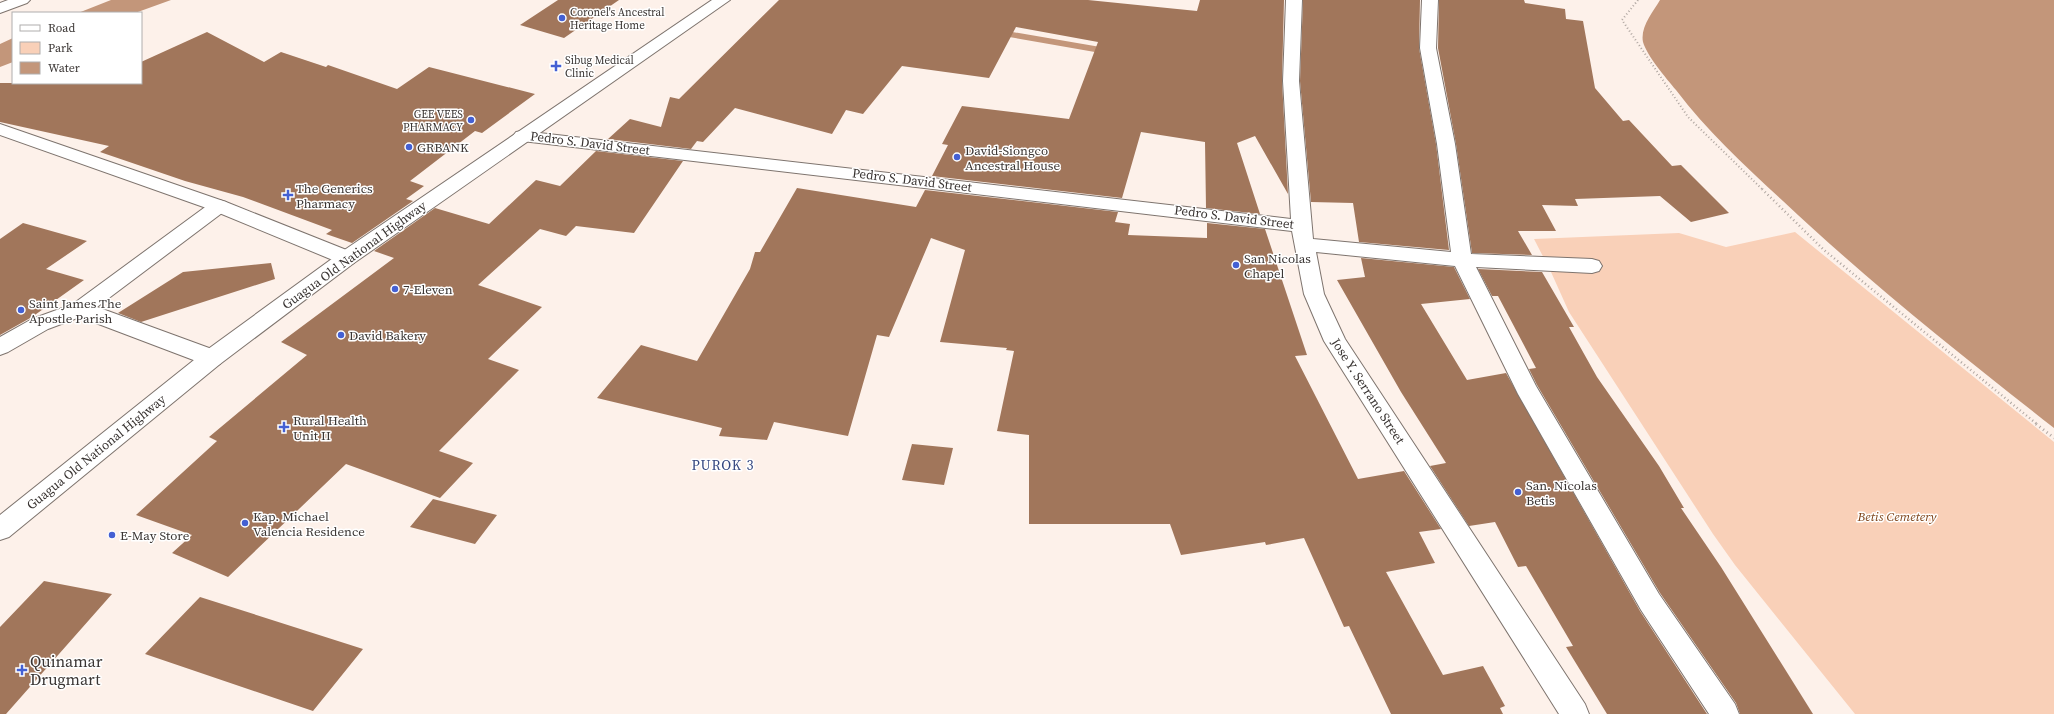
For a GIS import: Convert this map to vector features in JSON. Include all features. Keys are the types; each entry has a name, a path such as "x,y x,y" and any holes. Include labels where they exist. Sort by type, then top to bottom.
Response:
{"street":[{"path":"0,8 22,0"},
{"name":"Guagua Old National Highway","path":"0,530 212,358 347,258 522,136 722,0"},
{"name":"Jose Y. Serrano Street","path":"1294,0 1291,81 1302,235 1314,294 1334,341 1392,427 1575,714"},
{"path":"1430,0 1428,48 1446,144 1462,260 1526,388 1650,602 1725,714"},
{"path":"0,129 219,206 347,258"},
{"name":"Pedro S. David Street","path":"522,136 1302,235 1462,260 1592,266"},
{"path":"0,348 40,324 80,309 219,206"},
{"path":"80,309 170,341 212,358"}],"path":[{"path":"1638,0 1622,20 1688,117 1824,250 2054,438"}],"green space":[{"name":"Betis Cemetery","path":"1795,232 2054,442 2054,714 1855,714 1735,565 1713,534 1569,312 1534,239 1679,233 1726,247"}],"water":[{"path":"111,0 171,0 138,12 81,12"},
{"path":"1660,0 2054,0 2054,428 1882,289 1755,175 1700,120 1662,73 1645,48 1643,42 1643,31 1645,25"},
{"path":"12,38 12,62 0,67 0,44"}],"building":[{"name":"Coronel's Ancestral Heritage Home","path":"558,0 619,0 564,38 520,25"},
{"path":"779,0 1088,0 1197,11 1200,0 1284,0 1282,81 1288,194 1255,136 1237,143 1260,214 1206,208 1205,142 1141,132 1122,198 932,176 948,145 942,144 962,106 1069,119 1098,42 1016,27 989,78 902,66 863,114 846,110 832,134 735,108 703,142 697,141 691,149 608,139 630,119 661,127 670,97 679,99"},
{"path":"1303,0 1420,0 1419,48 1436,144 1449,250 1359,242 1353,203 1311,202 1300,81"},
{"path":"1439,0 1524,0 1525,3 1565,9 1566,19 1583,21 1595,88 1623,121 1629,120 1672,166 1681,165 1729,213 1691,222 1660,196 1575,199 1578,206 1542,205 1556,231 1518,231 1532,255 1472,253 1456,144 1438,48"},
{"path":"207,32 264,62 281,52 326,67 328,65 397,89 429,67 535,94 482,133 475,131 410,181 424,186 406,199 413,201 352,243 326,234 332,230 243,197 185,181 100,152 109,146 0,122 0,83 142,84 142,62"},
{"path":"596,151 683,161 634,233 576,226 566,236 540,229 478,285 542,307 488,359 519,370 439,451 473,463 440,498 346,464 228,577 172,553 192,535 136,515 217,441 209,437 307,355 281,342 394,258 374,251 435,208 489,224 536,180 560,186"},
{"path":"797,188 916,207 925,190 1118,212 1115,222 1130,224 1128,235 1207,238 1207,223 1265,229 1307,355 1295,356 1358,479 1404,471 1441,529 1419,532 1435,563 1386,572 1443,675 1483,666 1505,706 1500,708 1503,714 1391,714 1349,626 1344,627 1304,538 1266,545 1265,542 1181,555 1170,524 1029,524 1029,435 997,431 1014,351 1006,350 1007,348 940,342 965,250 931,238 889,337 877,335 848,436 774,422 767,440 719,436 722,428 597,398 641,345 697,361 750,269 755,252 760,252"},
{"name":"Saint James The Apostle Parish","path":"23,223 87,241 46,269 84,280 32,317 0,335 0,239"},
{"path":"1361,258 1454,267 1470,299 1421,304 1467,380 1506,373 1640,611 1707,714 1607,714 1566,647 1573,646 1526,566 1518,567 1495,522 1469,526 1430,466 1446,463 1401,392 1337,280 1365,277"},
{"path":"271,263 275,279 141,322 118,313 183,272"},
{"path":"1478,269 1542,272 1574,327 1569,327 1597,377 1659,466 1684,508 1681,508 1721,567 1813,714 1740,714 1736,703 1660,593 1537,385 1529,369 1536,368 1498,296 1492,296"},
{"path":"912,444 953,448 944,485 902,480"},
{"path":"433,499 497,515 475,544 410,527"},
{"name":"Quinamar Drugmart","path":"44,581 112,594 6,714 0,714 0,627"},
{"path":"200,597 363,649 313,711 145,654"}],"waterway":[{"path":"995,32 1112,52"}],"place":[{"name":"Coronel's Ancestral Heritage Home","path":"562,18"},
{"name":"Sibug Medical Clinic","path":"556,66"},
{"name":"GEE VEES PHARMACY","path":"471,120"},
{"name":"GRBANK","path":"409,147"},
{"name":"David-Siongco Ancestral House","path":"957,157"},
{"name":"The Generics Pharmacy","path":"288,195"},
{"name":"San Nicolas Chapel","path":"1236,265"},
{"name":"7-Eleven","path":"395,289"},
{"name":"Saint James The Apostle Parish","path":"21,310"},
{"name":"David Bakery","path":"341,335"},
{"name":"Rural Health Unit II","path":"284,427"},
{"name":"San. Nicolas Betis","path":"1518,492"},
{"name":"Kap. Michael Valencia Residence","path":"245,523"},
{"name":"E-May Store","path":"112,535"},
{"name":"Quinamar Drugmart","path":"22,670"}],"district":[{"name":"PUROK 3","path":"723,465"}]}
